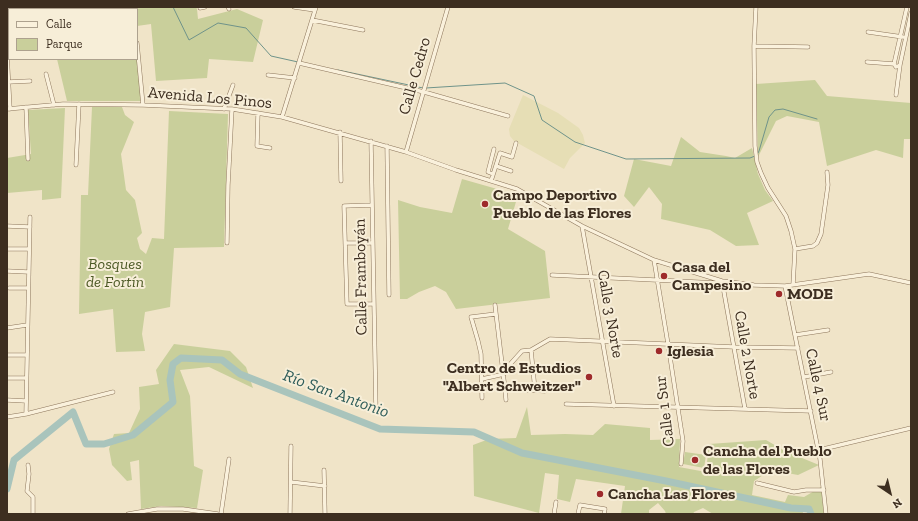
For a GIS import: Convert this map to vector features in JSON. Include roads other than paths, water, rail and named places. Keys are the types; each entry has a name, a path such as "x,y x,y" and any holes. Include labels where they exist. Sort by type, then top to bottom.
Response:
{"street":[{"path":"282,117 315,9 294,7"},
{"name":"Calle Cedro","path":"406,152 448,7"},
{"path":"756,7 754,46 755,146 757,162 768,188 789,223 795,249 793,285"},
{"path":"894,64 909,7"},
{"path":"896,95 900,65 911,13"},
{"path":"312,20 364,30"},
{"path":"868,32 906,37"},
{"path":"754,46 808,47"},
{"path":"138,53 143,105"},
{"path":"8,56 9,109"},
{"path":"866,62 894,64 896,67 900,65"},
{"path":"299,63 424,92 508,116"},
{"path":"46,74 54,105"},
{"path":"268,75 295,78"},
{"path":"8,82 30,81"},
{"path":"224,109 233,84"},
{"path":"76,165 79,104"},
{"name":"Avenida Los Pinos","path":"9,109 79,104 143,105 224,109 258,112 282,117 387,146 517,189 582,226 654,260 722,281"},
{"path":"26,107 28,159"},
{"path":"227,243 232,110"},
{"path":"258,112 257,146 270,148"},
{"path":"340,132 342,181"},
{"name":"Calle Framboyán","path":"371,142 376,412"},
{"path":"491,181 500,153 512,156 516,143"},
{"path":"387,146 389,295"},
{"path":"493,174 488,172 494,149"},
{"path":"496,166 511,171"},
{"path":"795,249 813,246 817,243 821,234 828,185 827,172"},
{"path":"372,205 344,206 347,304 374,304"},
{"path":"26,414 30,217"},
{"path":"7,226 30,227"},
{"name":"Calle 3 Norte","path":"582,226 614,406"},
{"path":"345,243 372,243"},
{"path":"7,249 29,249"},
{"name":"Calle 1 Sur","path":"654,260 683,441 681,464"},
{"path":"7,271 28,272"},
{"path":"552,276 716,283 722,281 754,285 785,286 869,274 911,283"},
{"name":"Calle 2 Norte","path":"722,281 745,410"},
{"name":"Calle 4 Sur","path":"785,286 819,450 826,514"},
{"path":"9,288 28,288"},
{"path":"495,306 506,400"},
{"path":"482,398 481,354 471,317 496,314"},
{"path":"7,328 27,325"},
{"path":"795,335 828,330"},
{"path":"482,379 504,373 522,351 531,350 550,339 734,347 798,348"},
{"path":"531,350 535,390"},
{"path":"7,355 27,355"},
{"path":"804,377 832,372"},
{"path":"7,378 26,378"},
{"path":"505,389 545,391"},
{"path":"7,417 26,414 113,392"},
{"path":"7,400 26,401"},
{"path":"566,404 811,411"},
{"path":"819,450 911,428"},
{"path":"290,446 290,514"},
{"path":"221,514 229,459"},
{"path":"28,465 29,474 27,491 33,497 33,514"},
{"path":"324,470 325,514"},
{"path":"291,482 325,486"},
{"path":"756,483 794,492 824,490"},
{"path":"554,514 556,502"},
{"path":"578,514 580,505 605,509 604,514"},
{"path":"128,514 157,509 183,509 218,514"}],"waterway":[{"path":"173,7 189,40 218,23 246,28 271,56 298,62"},
{"path":"338,70 423,88"},
{"path":"426,88 505,83 534,96 542,120 575,142 626,159 750,158 755,156"},
{"path":"758,153 769,117 775,110 783,109 817,119"},
{"name":"Río San Antonio","path":"7,489 14,460 73,412 86,444 104,444 133,435 173,402 170,380 173,364 181,358 222,360 240,374 380,429 474,432 522,453 666,481 791,508 809,509 811,514"}],"place":[{"name":"Campo Deportivo Pueblo de las Flores","path":"485,204"},
{"name":"Casa del Campesino","path":"664,276"},
{"name":"MODE","path":"779,294"},
{"name":"Iglesia","path":"659,351"},
{"name":"Centro de Estudios \"Albert Schweitzer\"","path":"589,377"},
{"name":"Cancha del Pueblo de las Flores","path":"695,460"},
{"name":"Cancha Las Flores","path":"600,494"}],"park label":[{"name":"Bosques de Fortín","path":"115,273"}]}
